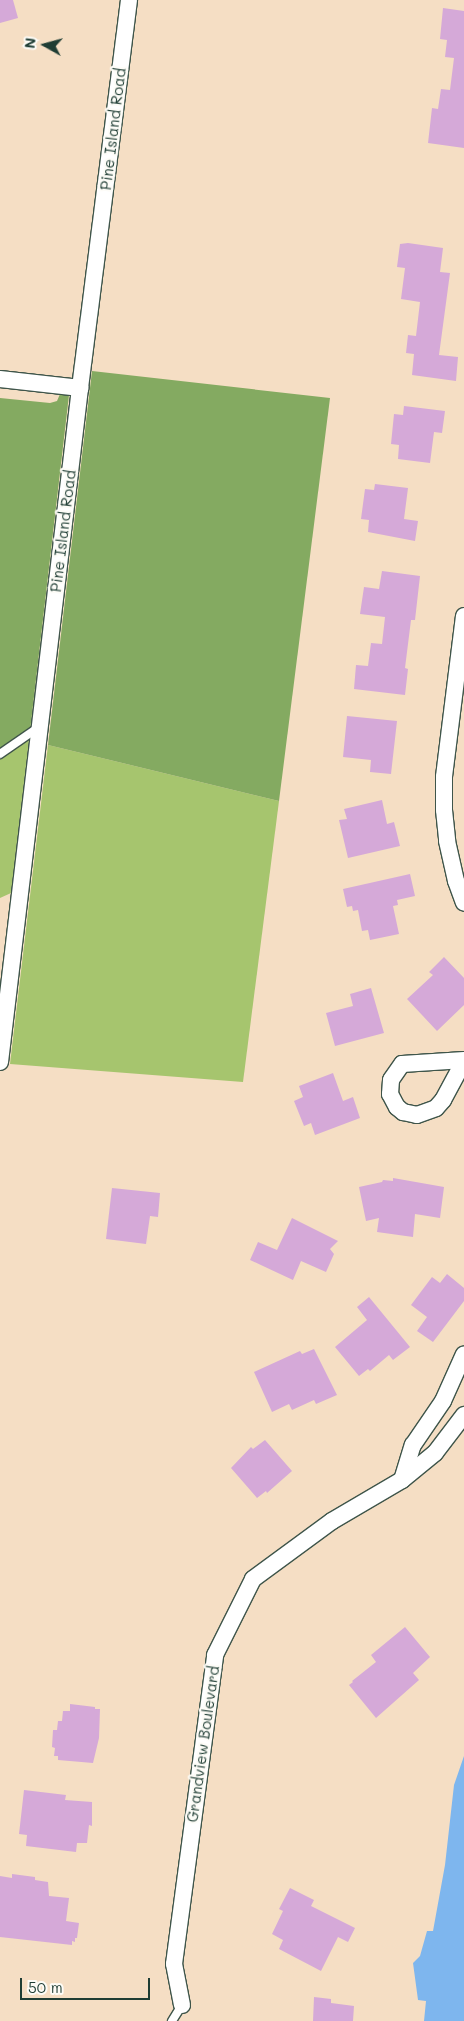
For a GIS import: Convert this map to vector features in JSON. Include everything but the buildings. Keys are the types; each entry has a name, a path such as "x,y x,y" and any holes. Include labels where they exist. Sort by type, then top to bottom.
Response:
{"street":[{"name":"Pine Island Road","path":"0,1062 80,388 129,0"},
{"path":"0,379 80,388"},
{"path":"464,616 444,777 444,810 447,841 456,881 464,903"},
{"path":"464,1061 443,1100 436,1108 417,1115 403,1112 390,1094 391,1080 402,1064 464,1061"},
{"path":"402,1480 413,1445 443,1401 464,1354"},
{"name":"Grandview Boulevard","path":"182,2004 174,1964 215,1654 253,1579 332,1521 402,1480 435,1452 464,1414"}],"lane":[{"path":"0,754 41,726"},
{"path":"172,2021 182,2004"}],"green space":[{"path":"92,371 330,398 279,801 48,745"},
{"path":"60,394 69,395 29,740 0,749 0,398 50,403 57,401"},
{"path":"29,740 11,893 0,898 0,749"},
{"path":"48,745 279,801 243,1082 10,1064"}],"water":[{"path":"464,1756 464,2021 424,2021 426,2001 418,2000 413,1963 420,1956 427,1931 433,1931 445,1865 454,1785"}]}
